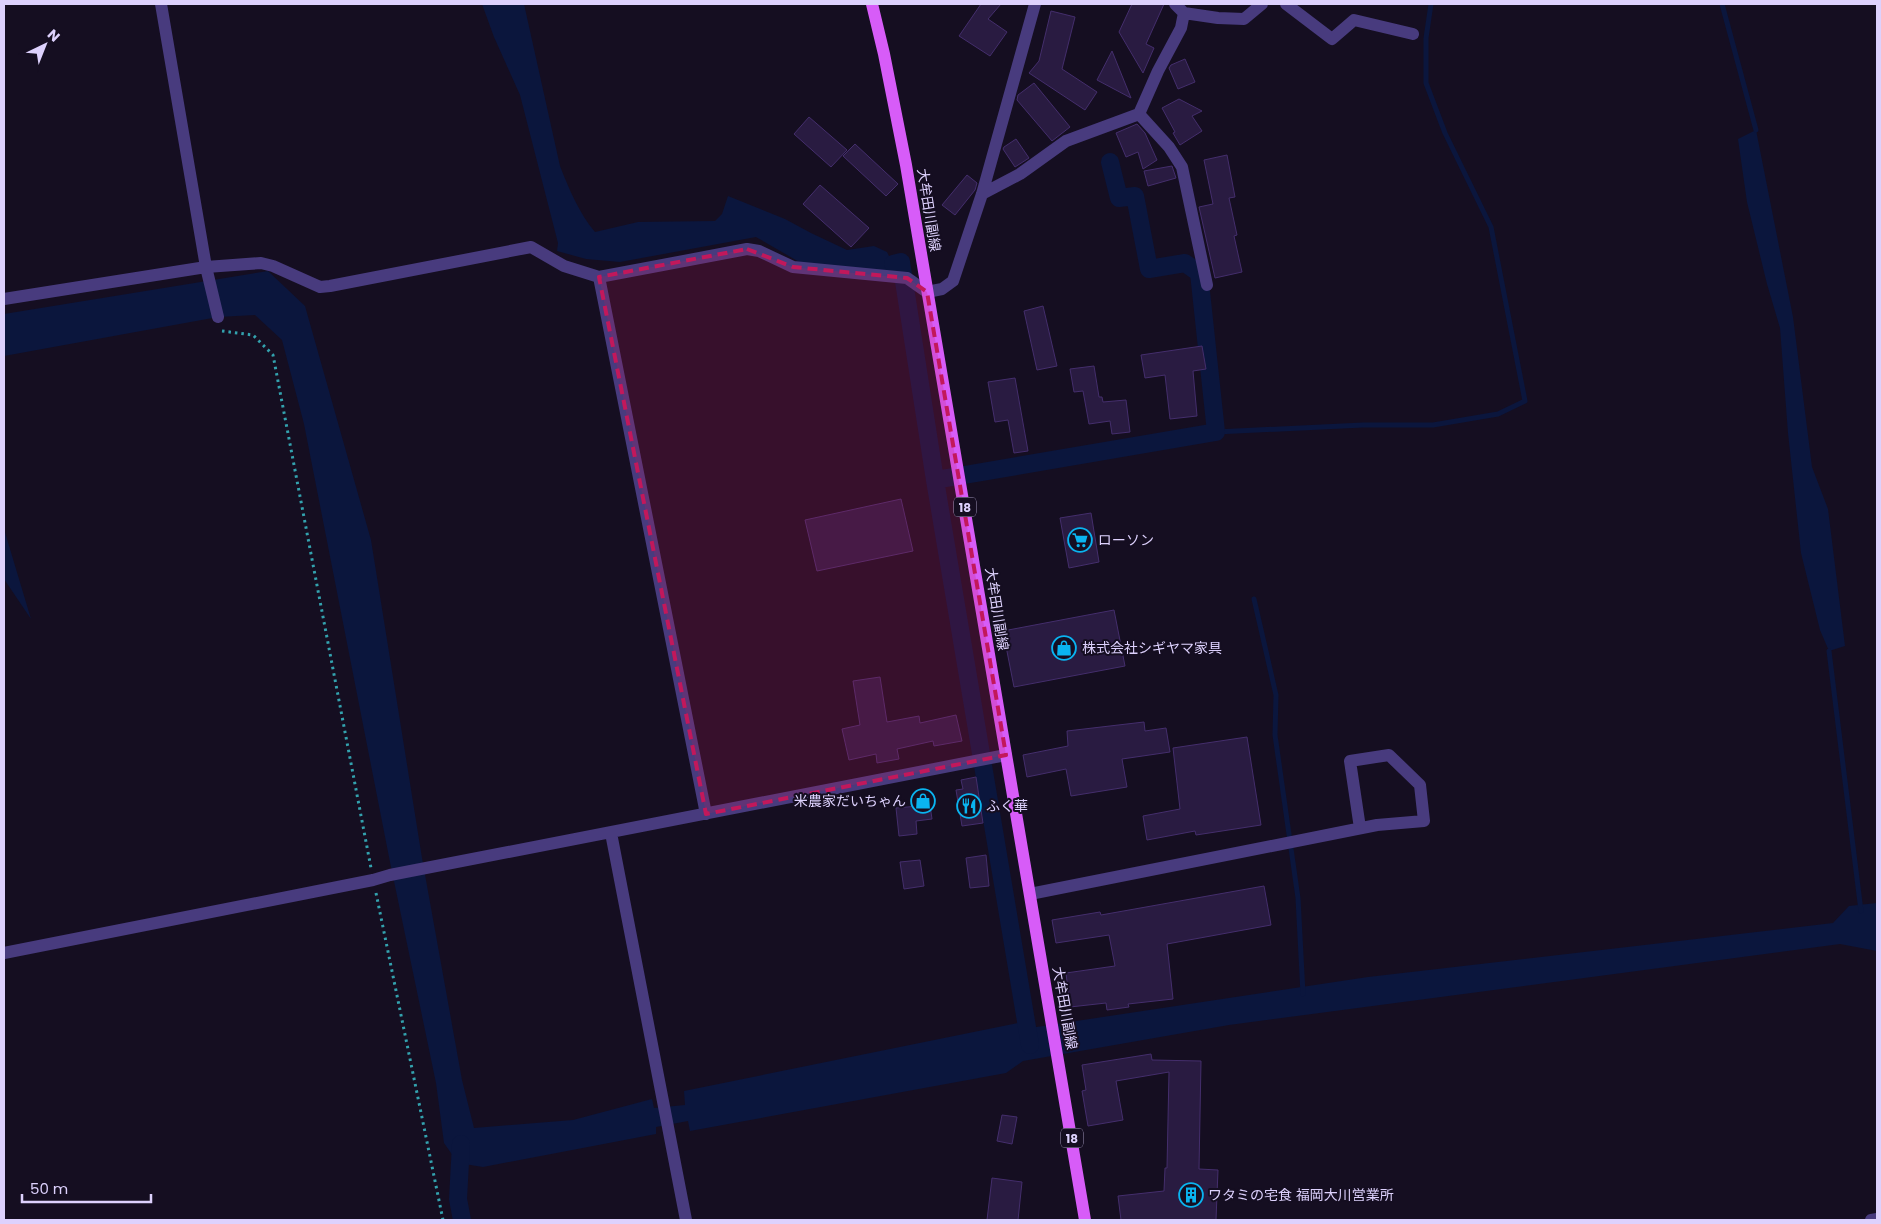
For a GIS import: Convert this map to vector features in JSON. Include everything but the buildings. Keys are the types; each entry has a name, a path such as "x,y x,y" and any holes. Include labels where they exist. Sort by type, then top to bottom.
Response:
{"main road":[{"name":"大牟田川副線","path":"872,4 906,165 1085,1220"}],"street":[{"path":"161,4 206,267 218,317"},
{"path":"4,299 206,267 261,263 273,266 320,287 530,247 559,264 599,277 747,249 759,251 793,267 907,278 927,292 942,289 954,281 982,194 1035,4"},
{"path":"982,194 1020,174 1066,141 1139,114 1158,71 1181,28 1180,8 1218,18 1244,19 1262,4"},
{"path":"1286,4 1332,40 1354,20 1413,34"},
{"path":"1139,114 1169,147 1182,168 1207,285"},
{"path":"599,277 706,814"},
{"path":"4,953 373,880 390,874 611,833 1006,755"},
{"path":"1030,894 1360,828 1424,821 1420,785 1389,755 1350,761 1360,828"},
{"path":"611,833 686,1220"},
{"path":"1871,1220 1877,1219"}],"path":[{"path":"218,317 220,330 253,335 273,355 373,880 443,1220"}],"highlighted area":[{"path":"747,249 793,267 907,278 927,292 1006,755 706,814 599,277"}],"water":[{"path":"482,4 524,4 560,166 579,209 595,232 638,222 715,221 722,214 728,196 785,219 847,250 874,246 887,252 893,264 894,272 801,263 756,237 620,262 586,259 557,251 558,243 520,95 494,37"},
{"path":"1756,130 1793,317 1812,467 1828,509 1845,646 1829,651 1820,630 1801,553 1788,433 1780,328 1747,202 1738,139"},
{"path":"268,271 305,306 371,540 422,858 462,1080 474,1128 573,1120 652,1099 654,1108 685,1105 684,1091 1018,1023 1027,1023 1030,1028 1368,977 1833,923 1849,906 1877,903 1877,951 1840,944 1229,1025 1023,1061 1006,1073 690,1131 688,1121 656,1127 656,1134 483,1167 458,1163 444,1143 436,1083 390,862 304,424 282,340 255,315 218,317 4,356 4,314"},
{"path":"4,529 31,619 4,579"}],"waterway":[{"path":"1216,432 1363,425 1433,425 1498,414 1525,401 1491,227 1445,133 1426,83 1426,38 1431,4"},
{"path":"1722,4 1756,130"},
{"path":"935,480 1216,432 1199,273 1185,263 1149,269 1135,196 1119,198 1110,162"},
{"path":"893,264 901,262 935,480 1030,1045"},
{"path":"1254,599 1276,695 1275,735 1298,898 1303,994"},
{"path":"1829,651 1861,911"},
{"path":"461,1144 458,1199 462,1220"}],"place":[{"name":"ローソン","path":"1080,540"},
{"name":"株式会社シギヤマ家具","path":"1064,648"},
{"name":"米農家だいちゃん","path":"923,801"},
{"name":"ふく華","path":"969,806"},
{"name":"ワタミの宅食 福岡大川営業所","path":"1191,1195"}]}
